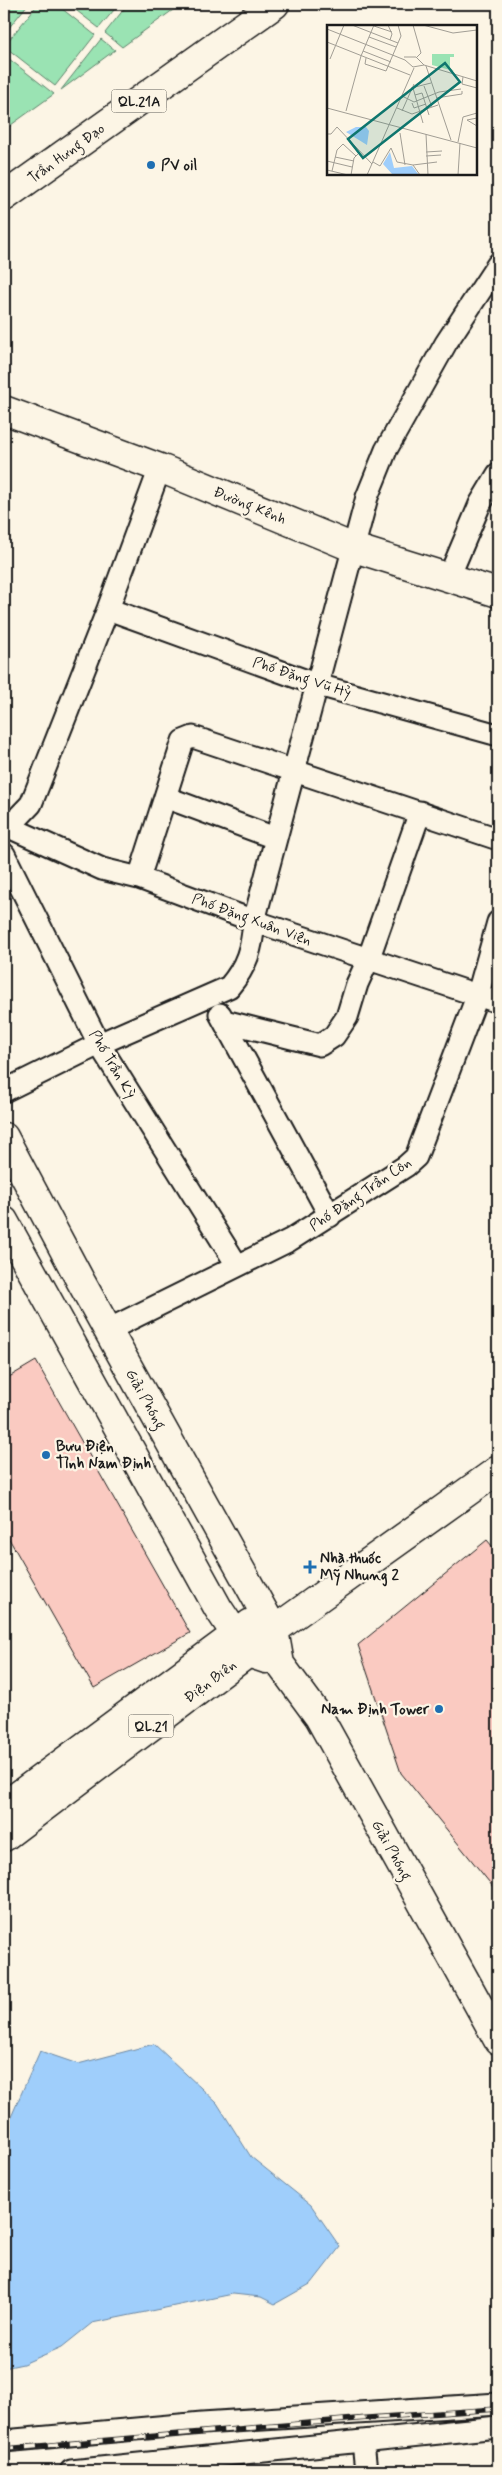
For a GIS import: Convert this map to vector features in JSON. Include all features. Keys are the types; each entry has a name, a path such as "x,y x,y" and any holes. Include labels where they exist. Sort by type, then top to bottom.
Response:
{"main road":[{"name":"Trần Hưng Đạo","path":"4,197 275,4"},
{"name":"Đường Kênh","path":"4,410 160,468 354,548 498,593"},
{"name":"Giải Phóng","path":"4,1136 108,1330 278,1619 280,1664 319,1717 498,2040"},
{"path":"4,1221 186,1552 242,1644 280,1664"},
{"name":"Điện Biên","path":"4,1806 498,1470"},
{"name":"Điện Biên","path":"4,1837 242,1644"}],"street":[{"path":"4,1091 99,1044 229,987 243,971 275,838 368,497 386,450 446,343 498,264"},
{"path":"7,828 31,804 108,609 160,468"},
{"path":"448,577 480,504 498,474"},
{"name":"Phố Đặng Vũ Hỷ","path":"108,609 318,685 498,735"},
{"path":"139,878 183,741 193,737 498,839"},
{"path":"165,797 275,838"},
{"path":"224,1021 320,1045 334,1036 347,1017 357,984 368,960 420,812"},
{"name":"Phố Đặng Xuân Viện","path":"7,828 102,869 139,878 254,921 498,1002"},
{"name":"Phố Trần Kỳ","path":"4,854 99,1044 237,1265"},
{"name":"Phố Đặng Trần Côn","path":"108,1330 290,1240 406,1166 416,1157 478,994 498,922"},
{"path":"210,996 330,1216"},
{"path":"4,2441 202,2423 498,2404"},
{"path":"71,2471 498,2427"},
{"path":"363,2442 366,2471"}],"green space":[{"path":"4,4 28,4 4,34"},
{"path":"38,4 56,4 95,35 55,86 4,46"},
{"path":"68,4 119,4 99,28"},
{"path":"128,4 174,4 177,7 122,47 105,33"},
{"path":"101,39 115,50 61,90"},
{"path":"4,55 54,94 4,130"}],"water":[{"path":"154,2044 217,2103 251,2157 311,2205 340,2247 312,2283 275,2304 261,2297 233,2294 92,2323 62,2347 23,2364 4,2368 4,2133 40,2051 78,2064"}],"building":[{"name":"Bưu Điện Tỉnh Nam Định","path":"36,1361 190,1633 94,1688 4,1530 4,1380"},
{"name":"Nam Định Tower","path":"487,1540 498,1553 498,1893 401,1773 358,1645"}],"railway":[{"path":"4,2449 368,2418 498,2409"}],"place":[{"name":"PV oil","path":"151,165"},
{"name":"Bưu Điện Tỉnh Nam Định","path":"46,1455"},
{"name":"Nhà thuốc Mỹ Nhung 2","path":"310,1567"},
{"name":"Nam Định Tower","path":"439,1709"}]}
